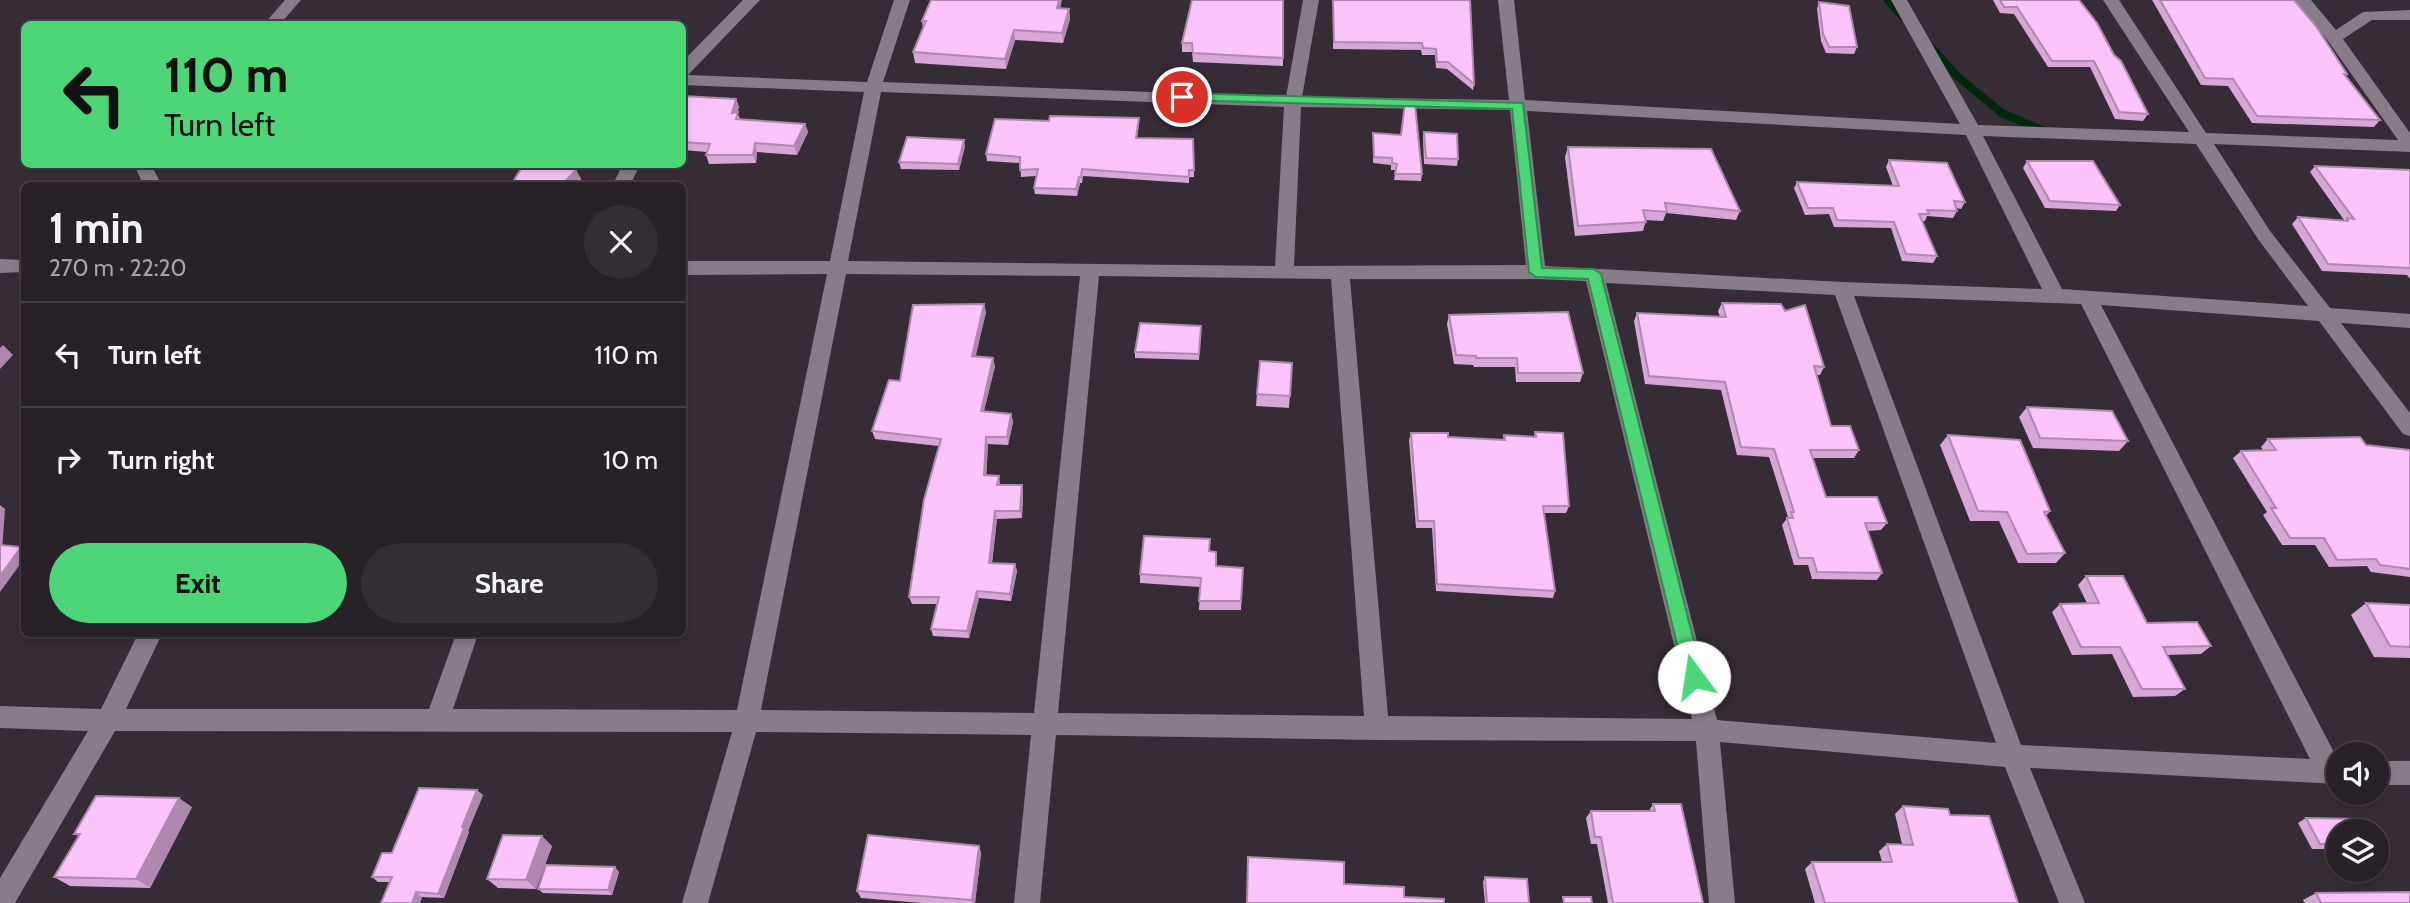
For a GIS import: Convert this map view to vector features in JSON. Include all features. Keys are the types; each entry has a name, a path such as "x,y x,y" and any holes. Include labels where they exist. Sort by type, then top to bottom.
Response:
{"street":[{"path":"275,21 293,0"},
{"path":"686,68 752,0"},
{"path":"695,903 747,721 874,85 902,0"},
{"path":"1284,273 1293,102 1311,0"},
{"path":"1506,0 1536,272"},
{"path":"1899,0 1972,130 2055,295"},
{"path":"2111,0 2264,235 2410,428"},
{"path":"2304,0 2410,145"},
{"path":"2334,38 2369,15 2410,15"},
{"path":"686,80 1293,102 1518,105 1972,130 2410,145"},
{"path":"0,266 21,266"},
{"path":"686,268 837,267 1284,273 1536,272 1842,289 2055,295 2410,321"},
{"path":"1027,903 1090,270"},
{"path":"1340,271 1377,729"},
{"path":"1594,274 1707,730 1722,903"},
{"path":"1842,289 2013,756 2072,903"},
{"path":"2087,297 2326,757"},
{"path":"0,903 108,720 149,637"},
{"path":"437,722 466,637"},
{"path":"0,717 108,720 747,721 1707,730 2013,756 2326,772"},
{"path":"2389,773 2410,773"}],"building":[{"path":"931,0 1059,0 1057,8 1069,9 1062,33 1014,30 1005,59 913,52 926,21 922,21"},
{"path":"1192,0 1283,0 1283,58 1193,53 1192,43 1182,43"},
{"path":"1333,0 1470,0 1474,84 1448,62 1437,62 1436,49 1423,48 1422,43 1334,42"},
{"path":"2000,0 2079,0 2097,23 2114,55 2121,61 2148,114 2119,112 2094,61 2052,61 2017,7 2004,7"},
{"path":"2160,0 2294,0 2316,26 2347,74 2344,74 2380,120 2257,116 2233,79 2205,78"},
{"path":"1819,2 1849,6 1857,47 1829,47 1823,34"},
{"path":"686,96 736,99 732,113 738,112 736,119 805,124 794,146 755,143 753,155 706,155 710,144 686,142"},
{"path":"1405,104 1415,105 1422,174 1395,174 1397,164 1392,163 1392,158 1374,157 1373,133 1401,135"},
{"path":"1050,116 1139,118 1136,138 1193,139 1194,170 1189,170 1189,177 1082,169 1076,189 1034,188 1038,169 1020,170 1020,157 986,154 995,119 1049,121"},
{"path":"1424,132 1457,134 1458,159 1426,158"},
{"path":"907,137 964,140 958,164 899,162"},
{"path":"1568,147 1711,149 1740,211 1665,203 1667,212 1643,210 1646,222 1578,226"},
{"path":"1889,160 1947,163 1965,202 1954,201 1957,211 1927,210 1929,214 1919,214 1937,256 1906,254 1894,222 1837,220 1833,208 1808,208 1797,182 1899,186"},
{"path":"2027,161 2093,161 2120,205 2050,201"},
{"path":"2315,166 2410,170 2410,268 2328,264 2298,217 2348,221 2347,218 2354,219"},
{"path":"522,168 576,170 565,182 514,180"},
{"path":"1722,303 1781,304 1785,311 1805,305 1824,367 1814,366 1831,426 1850,426 1859,450 1810,450 1826,497 1877,497 1887,523 1865,523 1882,573 1817,572 1813,558 1799,558 1787,518 1793,518 1791,512 1794,512 1774,449 1741,447 1725,382 1649,376 1637,313 1726,317"},
{"path":"984,304 972,356 993,358 981,411 1011,414 1007,437 986,437 984,475 999,476 997,485 1022,485 1020,511 995,511 989,563 1015,564 1010,594 977,591 967,631 931,629 939,597 909,597 924,500 941,439 872,431 889,380 900,381 913,305"},
{"path":"1568,312 1583,373 1518,373 1517,358 1456,355 1449,315"},
{"path":"1140,323 1201,326 1199,354 1135,352"},
{"path":"1260,361 1292,363 1290,396 1257,394"},
{"path":"2027,407 2112,411 2128,441 2040,438"},
{"path":"1535,432 1563,433 1569,506 1543,506 1555,591 1437,584 1434,521 1418,521 1411,433 1448,433 1448,437 1505,440 1504,435 1536,437"},
{"path":"1948,435 2020,440 2050,511 2044,512 2065,553 2027,554 2007,512 1978,511"},
{"path":"2360,437 2366,445 2410,450 2410,569 2380,565 2376,559 2337,560 2324,538 2290,538 2271,508 2276,508 2241,451 2276,450 2268,439"},
{"path":"1144,536 1210,539 1209,551 1216,552 1216,566 1243,568 1241,601 1199,601 1201,578 1140,574"},
{"path":"0,545 21,547 0,576"},
{"path":"2086,576 2123,576 2147,623 2197,622 2211,646 2163,647 2185,689 2142,689 2120,647 2081,647 2060,604 2099,603"},
{"path":"2366,603 2410,605 2410,647 2390,646"},
{"path":"419,788 477,790 438,894 416,892 412,903 381,903 392,877 372,877 382,853 392,853"},
{"path":"96,796 179,798 136,879 54,877 80,834 74,834"},
{"path":"1653,804 1681,804 1703,903 1613,903 1601,837 1595,837 1591,811 1655,811"},
{"path":"1903,806 1948,809 1950,815 1989,816 2018,903 1825,903 1812,862 1892,862 1887,844 1913,845"},
{"path":"2306,818 2358,819 2326,819 2326,844 2320,844"},
{"path":"503,835 542,836 526,880 487,879"},
{"path":"868,835 979,846 972,900 857,891"},
{"path":"1248,857 1344,862 1344,884 1404,887 1404,897 1444,899 1444,903 1247,903"},
{"path":"546,865 615,867 608,890 538,889"},
{"path":"1485,877 1527,879 1529,903 1487,903"},
{"path":"2410,892 2410,903 2321,903 2316,893"},
{"path":"1563,897 1591,897 1592,903 1564,903"}],"waterway":[{"path":"1888,0 1903,17"},
{"path":"1930,46 1958,77 2002,113 2046,132"}],"route":[{"path":"1182,97 1293,102 1518,105 1536,272 1594,274 1694,677"}]}
